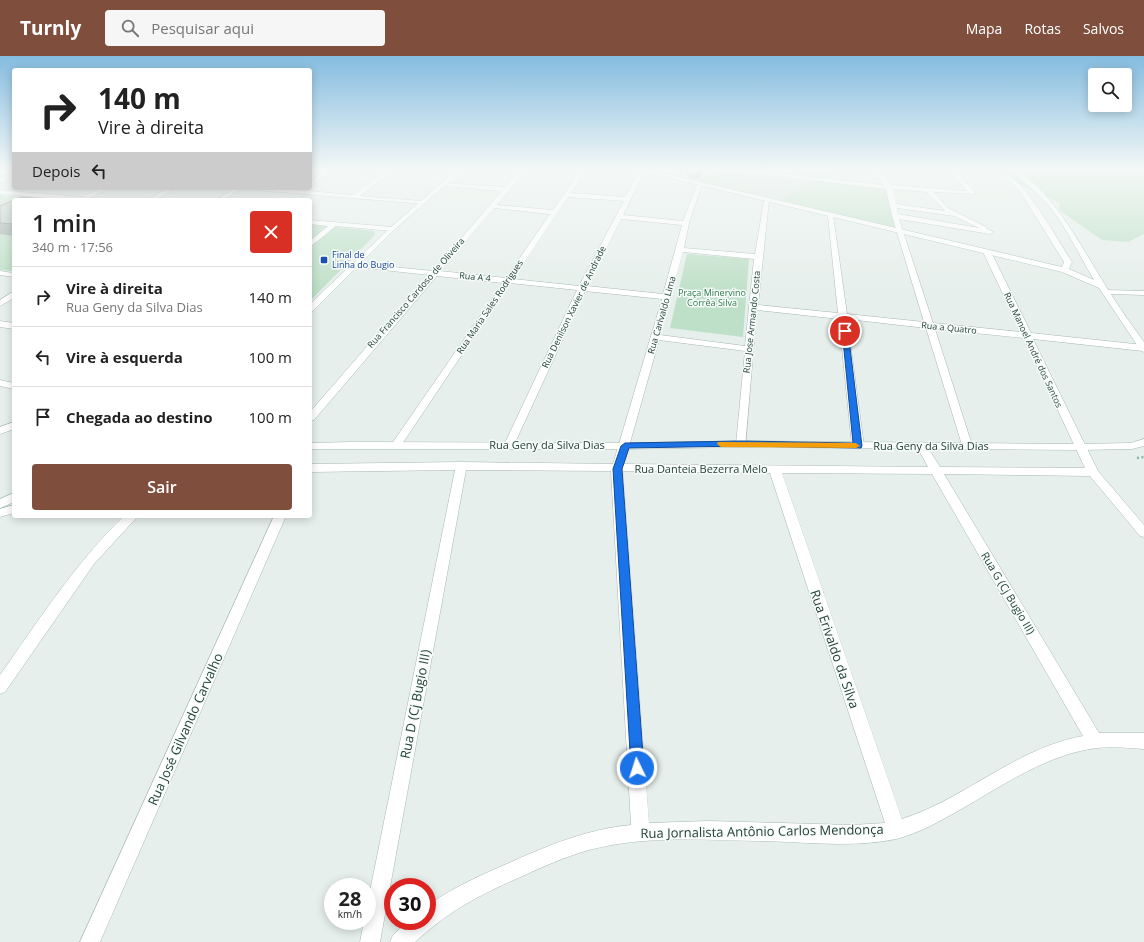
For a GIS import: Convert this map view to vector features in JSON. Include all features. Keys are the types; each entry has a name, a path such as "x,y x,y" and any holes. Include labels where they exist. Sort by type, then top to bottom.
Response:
{"street":[{"path":"312,306 392,229 414,210"},
{"name":"Rua Francisco Cardoso de Oliveira","path":"312,416 488,210"},
{"path":"537,210 554,212"},
{"name":"Rua Denilson Xavier de Andrade","path":"509,445 582,288 621,210"},
{"name":"Rua Carivaldo Lima","path":"617,469 625,446 691,210"},
{"name":"Rua Jose Armando Costa","path":"741,444 758,257 765,210"},
{"path":"807,210 1065,270 1106,289 1144,293"},
{"path":"894,210 967,445"},
{"path":"923,210 956,215"},
{"path":"895,216 990,232 948,210"},
{"path":"1036,210 1068,262 1065,270"},
{"path":"1057,210 1095,274 1144,348"},
{"name":"Rua Maria Sales Rodrigues","path":"396,445 554,212"},
{"path":"831,216 858,446"},
{"path":"618,217 686,223"},
{"path":"312,222 392,229"},
{"path":"312,243 334,224"},
{"path":"680,250 758,257"},
{"name":"Rua Manoel André dos Santos","path":"987,252 1079,447 1093,472 1144,533"},
{"name":"Rua A 4","path":"356,265 666,297"},
{"path":"0,273 12,275"},
{"path":"0,303 12,296"},
{"name":"Rua a Quatro","path":"754,307 1144,348"},
{"path":"0,324 12,326"},
{"path":"656,337 749,349"},
{"path":"0,384 12,386"},
{"path":"0,431 12,426"},
{"name":"Rua Geny da Silva Dias","path":"312,448 396,445 625,446 741,444 1079,447 1132,446 1144,442"},
{"name":"Rua G (Cj Bugio III)","path":"921,445 1095,741"},
{"name":"Rua Danteia Bezerra Melo","path":"312,468 461,466 617,469 1093,472"},
{"name":"Rua D (Cj Bugio III)","path":"370,942 461,466"},
{"path":"617,469 641,832"},
{"name":"Rua Erivaldo da Silva","path":"775,470 896,829"},
{"path":"0,504 12,498"},
{"path":"0,513 12,510"},
{"path":"0,687 89,561 106,541 130,518"},
{"name":"Rua José Gilvando Carvalho","path":"90,942 279,518"},
{"name":"Rua Jornalista Antônio Carlos Mendonça","path":"436,910 466,891 536,861 577,845 601,838 641,832 685,830 849,833 896,829 922,821 1012,771 1058,751 1095,741 1144,741"},
{"path":"400,942 413,930"}],"green space":[{"path":"0,210 12,210 12,271 0,270"},
{"path":"821,210 894,210 896,228"},
{"path":"1059,210 1144,210 1144,234 1128,242 1102,240"},
{"path":"312,224 374,231 375,235 312,299"},
{"name":"Praça Minervino Corrêa Silva","path":"687,254 749,259 743,337 670,328"}],"building":[{"path":"0,210 12,210 12,224 0,223"}],"slow traffic":[{"path":"721,444 856,446"}],"place":[{"name":"Final de Linha do Bugio","path":"324,260"}],"route":[{"path":"637,768 617,469 625,446 741,444 858,446 845,331"}]}
